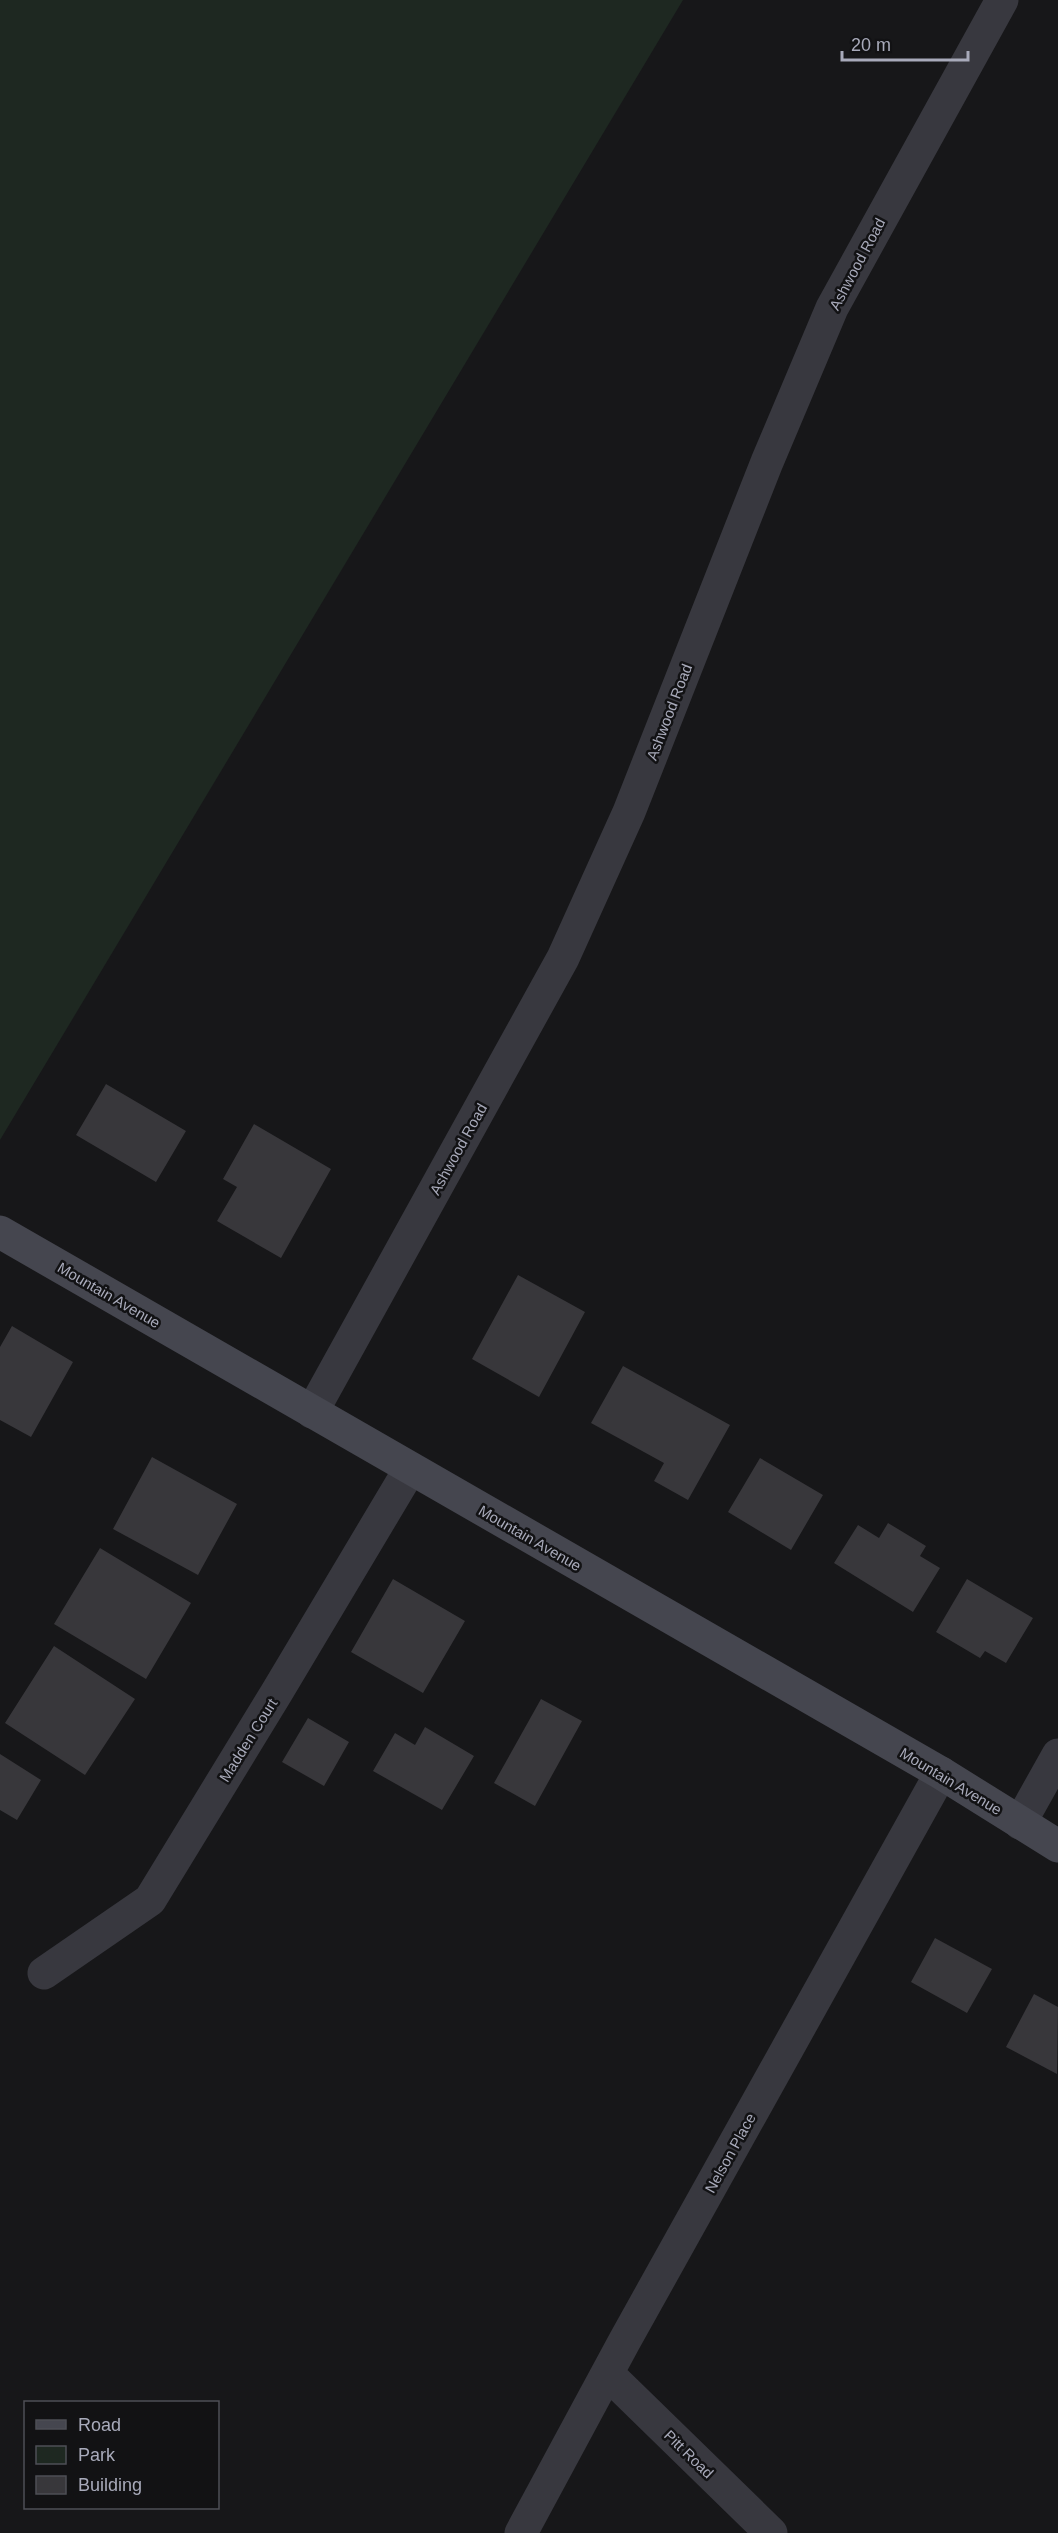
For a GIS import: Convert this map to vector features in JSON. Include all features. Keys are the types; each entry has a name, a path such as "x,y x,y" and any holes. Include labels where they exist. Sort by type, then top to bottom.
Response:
{"street":[{"name":"Ashwood Road","path":"312,1412 563,958 629,812 767,462 832,308 1002,0"},
{"name":"Mountain Avenue","path":"0,1232 941,1773 1058,1846"},
{"name":"Madden Court","path":"44,1973 150,1900 410,1469"},
{"path":"1020,1823 1058,1755"},
{"name":"Nelson Place","path":"521,2533 941,1773"},
{"name":"Pitt Road","path":"609,2374 771,2533"}],"green space":[{"path":"0,0 683,0 0,1140"}],"building":[{"path":"106,1084 186,1131 156,1182 76,1135"},
{"path":"254,1124 331,1169 281,1258 217,1221 237,1187 223,1179"},
{"path":"518,1275 585,1312 539,1397 472,1359"},
{"path":"12,1326 73,1362 31,1437 0,1420 0,1347"},
{"path":"623,1366 730,1425 688,1500 654,1481 664,1463 591,1423"},
{"path":"152,1457 237,1504 198,1575 113,1529"},
{"path":"760,1458 823,1495 791,1550 728,1512"},
{"path":"888,1523 926,1546 920,1556 940,1568 913,1612 834,1563 858,1525 879,1538"},
{"path":"100,1548 191,1603 146,1679 54,1624"},
{"path":"393,1579 465,1621 423,1693 351,1652"},
{"path":"967,1579 1033,1618 1006,1663 985,1651 980,1658 936,1632"},
{"path":"54,1646 135,1699 85,1775 5,1723"},
{"path":"541,1699 582,1721 535,1806 494,1783"},
{"path":"308,1718 349,1742 324,1786 282,1762"},
{"path":"425,1727 474,1756 442,1810 373,1771 395,1733 415,1745"},
{"path":"0,1754 41,1780 17,1820 0,1810"},
{"path":"935,1938 992,1969 967,2013 911,1982"},
{"path":"1034,1994 1058,2007 1057,2074 1006,2047"}]}
